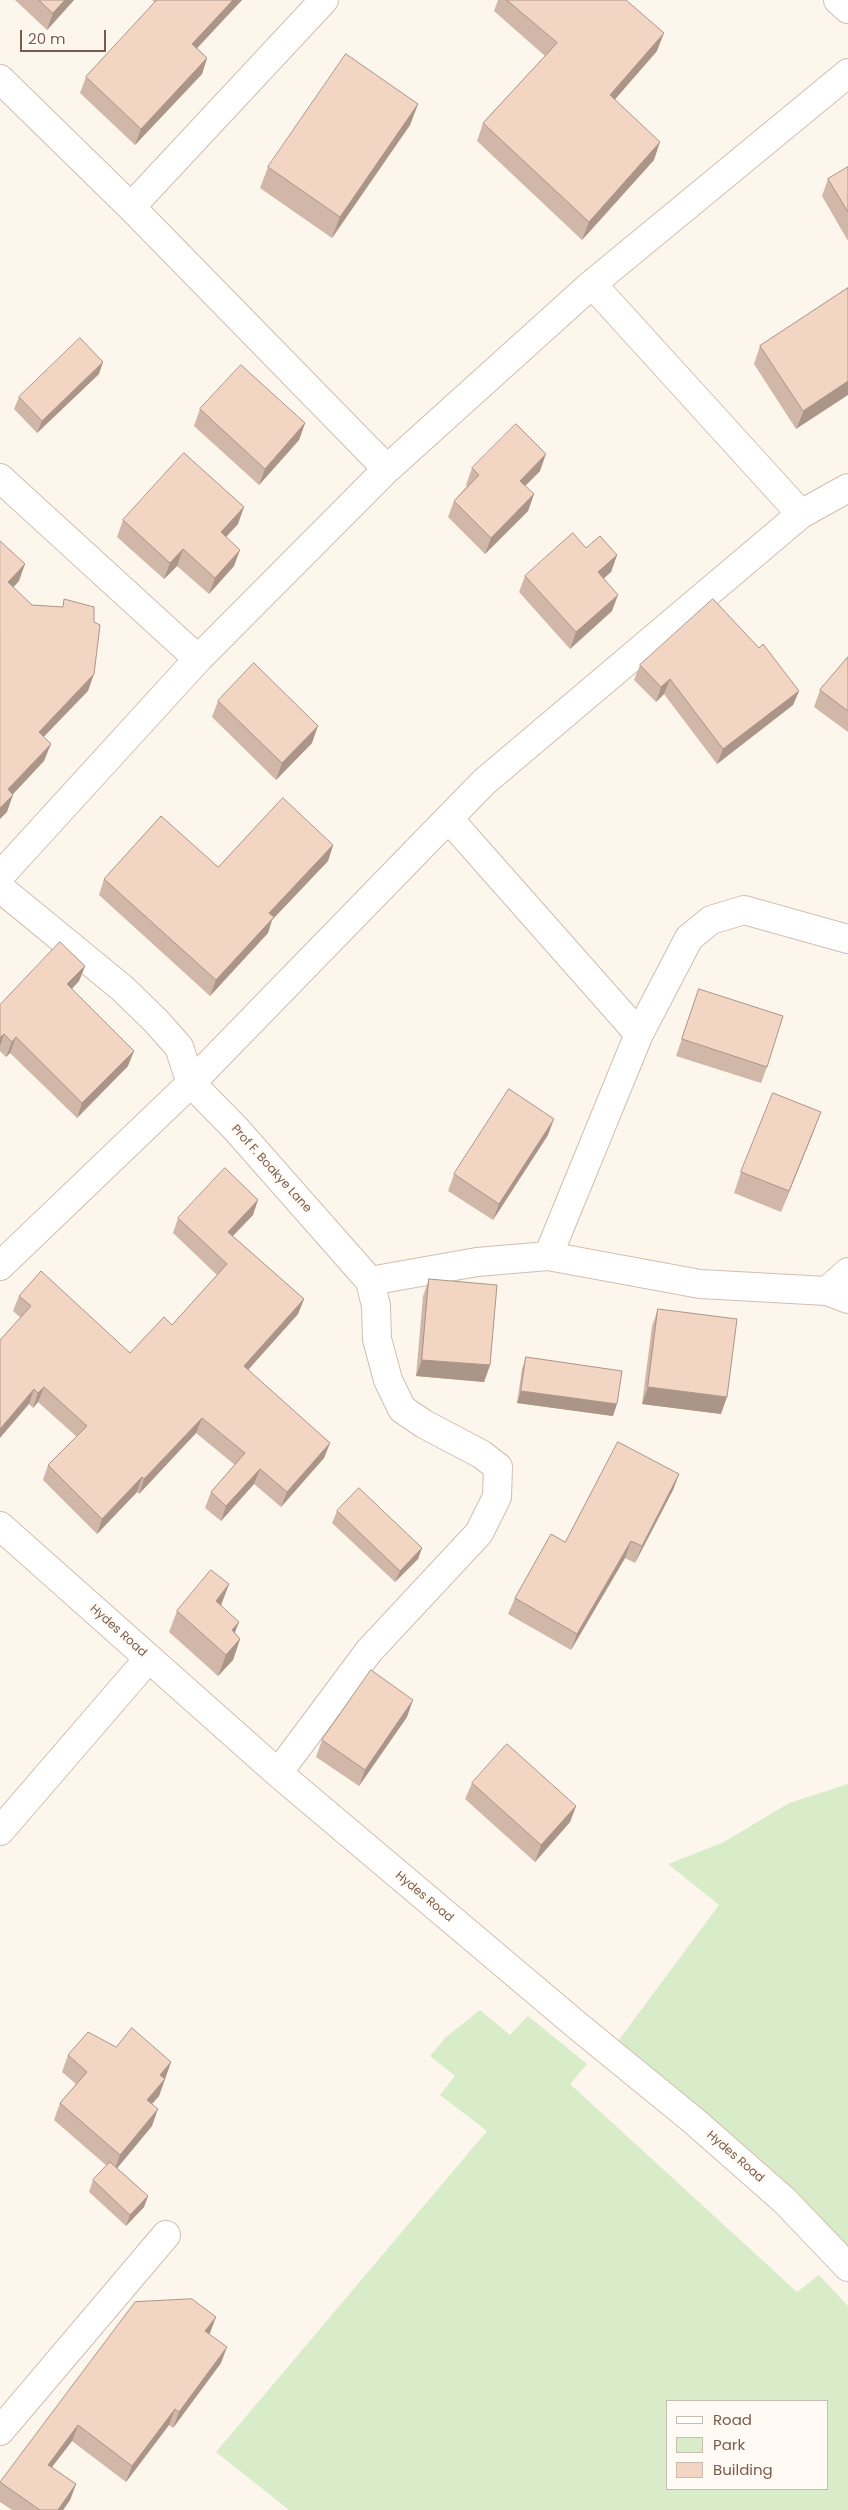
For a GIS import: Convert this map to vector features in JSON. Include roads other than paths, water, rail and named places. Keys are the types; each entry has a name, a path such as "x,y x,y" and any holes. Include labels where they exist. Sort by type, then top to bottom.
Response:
{"street":[{"path":"131,207 324,0"},
{"path":"838,0 848,9"},
{"path":"0,876 198,660 387,469 592,284 848,73"},
{"path":"0,78 131,207 387,469"},
{"path":"592,284 801,514"},
{"path":"0,478 198,660"},
{"path":"1,1262 191,1083 484,782 801,514 848,488"},
{"path":"449,819 639,1034"},
{"name":"Prof F. Boakye Lane","path":"0,888 122,988 156,1021 179,1047 191,1083 236,1129 370,1281 376,1306 377,1339 388,1380 402,1409 424,1424 481,1454 498,1467 497,1497 479,1533 369,1651 278,1773"},
{"path":"548,1256 639,1034 689,938 711,920 744,910 848,939"},
{"path":"370,1281 477,1262 548,1256 700,1284 838,1295 848,1272"},
{"name":"Hydes Road","path":"0,1526 278,1773 579,2027 694,2121 785,2201 848,2267"},
{"path":"0,1831 149,1658"},
{"path":"0,2431 166,2235"}]}
